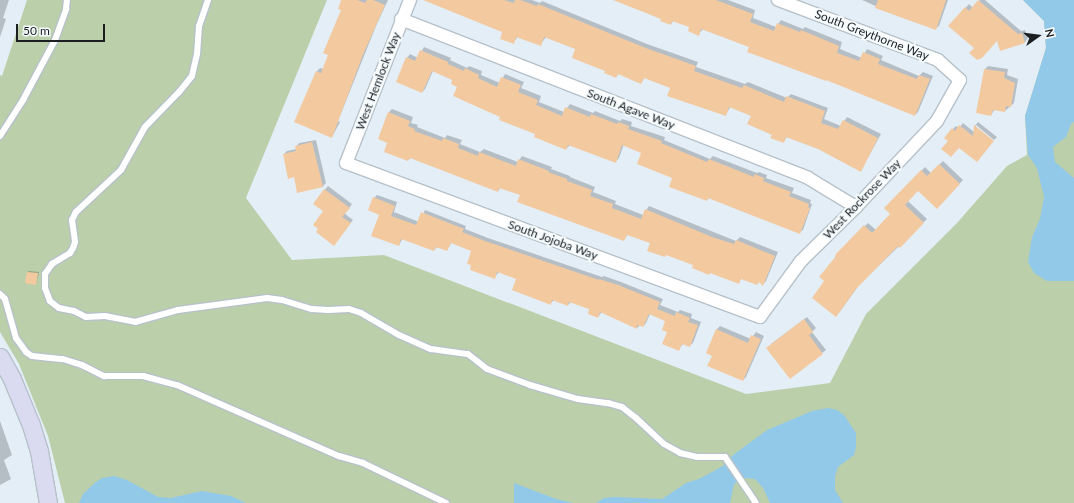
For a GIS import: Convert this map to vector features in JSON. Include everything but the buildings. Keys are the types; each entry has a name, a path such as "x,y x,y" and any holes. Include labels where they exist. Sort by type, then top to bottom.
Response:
{"street":[{"name":"West Hemlock Way","path":"346,163 401,19 410,0"},
{"name":"South Greythorne Way","path":"778,0 938,60 960,80"},
{"name":"South Agave Way","path":"401,19 808,178 856,207"},
{"name":"West Rockrose Way","path":"760,317 801,261 856,207 937,121 960,80"},
{"name":"South Jojoba Way","path":"346,163 760,317"},
{"path":"0,357 12,379 31,425 39,451 48,503"}],"lane":[{"path":"0,136 23,100 55,40 66,9 67,0"},
{"path":"208,0 199,26 197,54 192,76 179,92 145,127 121,170 76,212 72,220 75,242 73,248 70,253 52,264 45,274 45,288 50,300 59,308 74,311 86,317 105,316 135,322 178,310 267,298 282,300 312,309 349,309 361,313 399,335 431,349 468,354 487,370 530,385 578,399 608,403 622,407 664,444 680,453 698,457 725,457 756,503"},
{"path":"0,294 5,299 16,338 26,352 32,356 63,359 82,365 104,376 143,376 177,385 340,456 363,463 446,503"}],"green space":[{"path":"27,0 327,0 246,198 292,260 384,255 746,394 830,383 866,314 957,223 1007,166 1027,155 1025,116 1046,48 1044,21 1023,0 1074,0 1074,503 65,503 48,436 19,364 0,332 0,75 2,76"}],"water":[{"path":"1023,0 1074,0 1074,122 1071,124 1066,137 1053,147 1055,162 1074,178 1074,281 1047,281 1034,273 1028,262 1032,237 1040,219 1044,197 1037,168 1028,155 1025,116 1046,48 1044,21"},
{"path":"828,408 837,410 844,415 856,433 856,447 854,455 838,467 835,477 835,490 843,503 770,503 763,488 755,479 745,478 734,484 730,503 596,503 604,498 614,497 662,499 686,483 699,479 723,466 733,455 767,430 812,411"},
{"path":"114,476 127,480 158,497 171,498 202,491 231,496 246,503 79,503 83,494 96,482 102,478"},
{"path":"514,483 556,499 574,503 514,503"}]}
